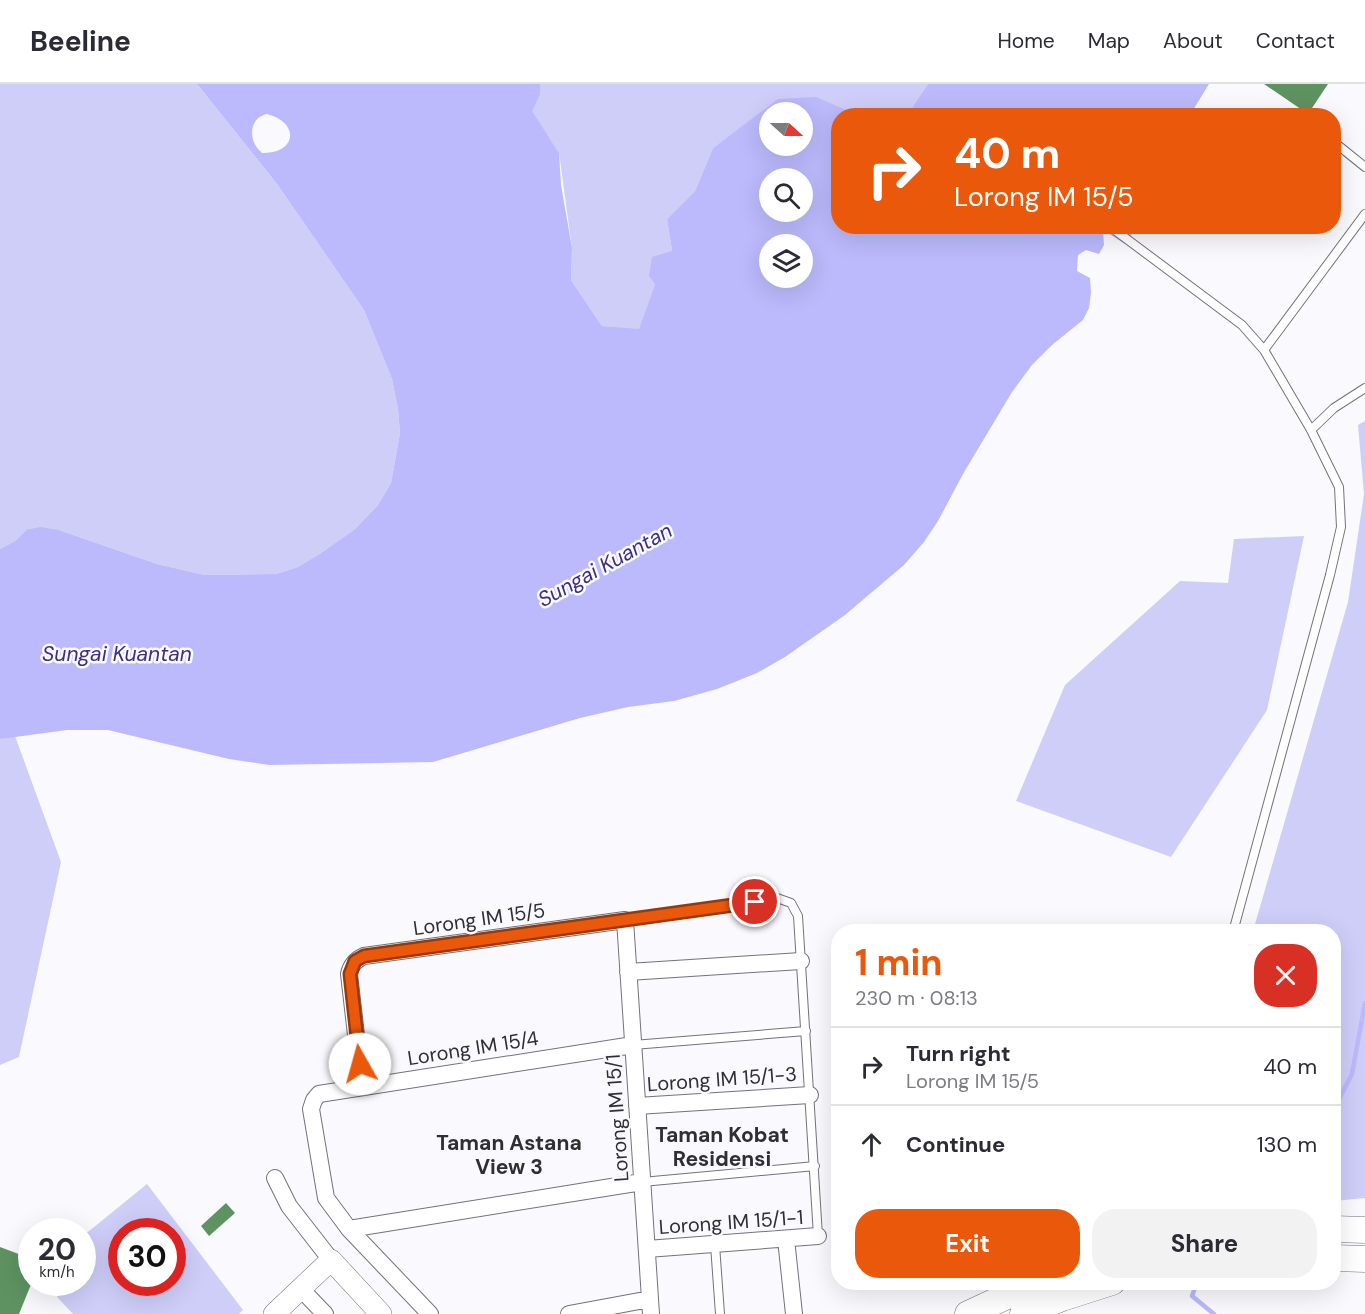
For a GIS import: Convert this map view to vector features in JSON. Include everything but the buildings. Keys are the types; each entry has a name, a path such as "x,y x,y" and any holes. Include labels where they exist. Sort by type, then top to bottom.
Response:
{"main road":[{"path":"1341,1229 1365,1230"},
{"path":"1341,1258 1365,1259"},
{"path":"968,1314 1020,1290"},
{"path":"1023,1314 1087,1290"}],"street":[{"name":"Lorong IM 15/1","path":"625,920 651,1307"},
{"name":"Lorong IM 15/5","path":"362,1087 350,974 355,961 364,956 625,920"},
{"path":"628,972 801,961"},
{"name":"Lorong IM 15/4","path":"349,1229 326,1198 311,1109 314,1100 320,1094 633,1045"},
{"name":"Lorong IM 15/1-3","path":"637,1106 810,1095"},
{"path":"275,1178 289,1206 331,1260 381,1314"},
{"path":"349,1229 642,1182"},
{"path":"349,1229 430,1314"},
{"name":"Lorong IM 15/1-1","path":"647,1249 818,1236"},
{"path":"786,1239 794,1314"},
{"path":"274,1314 331,1260"},
{"path":"301,1289 325,1314"},
{"path":"569,1314 651,1307"}],"lane":[{"path":"1341,148 1365,168"},
{"path":"1264,350 1365,214"},
{"path":"1120,234 1242,325 1264,350 1311,430 1338,487 1341,526 1327,586 1235,924"},
{"path":"1311,430 1334,408 1365,388"},
{"path":"625,920 777,898 791,903 798,916 818,1236"},
{"path":"633,1045 806,1031"},
{"path":"642,1182 814,1167"},
{"path":"715,1245 720,1314"}],"shaded area":[{"path":"0,84 197,84 277,184 364,310 392,379 400,433 391,483 378,505 355,529 298,567 276,574 205,575 157,564 59,530 26,530 15,541 0,549"},
{"path":"540,84 928,84 913,108 831,109 813,106 813,102 778,100 759,102 759,114 713,148 695,191 667,219 672,251 655,284 639,330 602,326 571,280 572,248 559,153 531,111 540,95"},
{"path":"1365,421 1365,1198 1341,1200 1341,924 1255,924 1348,602 1364,494 1358,425"},
{"path":"1304,536 1267,710 1171,857 1016,801 1065,685 1180,581 1228,583 1234,539"},
{"path":"15,736 61,862 19,1057 0,1065 0,739"},
{"path":"147,1184 173,1218 108,1218 108,1296 186,1296 186,1235 243,1310 239,1314 73,1314 57,1297 96,1296 96,1225"}],"water":[{"name":"Sungai Kuantan","path":"197,84 540,84 540,95 532,111 559,153 561,185 572,248 571,280 602,326 639,329 655,284 649,276 652,257 672,251 667,219 695,191 713,148 759,113 759,156 813,156 813,102 774,102 778,99 816,97 841,108 831,108 831,234 1103,234 1104,245 1099,254 1086,250 1078,255 1077,271 1090,278 1089,308 1083,320 1032,365 1012,392 924,542 904,565 845,615 785,657 757,673 717,689 674,701 628,707 580,718 433,762 269,765 229,759 108,730 67,730 0,739 0,549 15,541 26,530 40,527 59,530 157,564 205,575 276,574 298,567 355,529 378,505 391,483 400,433 392,379 364,310 277,184","holes":["267,114 278,118 289,130 288,143 274,152 262,153 252,137 253,125 261,116"]},
{"path":"928,84 1209,84 1194,108 913,108"},
{"path":"1109,234 1132,234 1125,244"}],"waterway":[{"path":"1341,1095 1352,1074 1365,1003"},
{"path":"1194,1290 1192,1296 1214,1314"}],"district":[{"name":"Taman Kobat Residensi","path":"722,1147"},
{"name":"Taman Astana View 3","path":"509,1155"}],"route":[{"path":"360,1064 350,974 350,969 359,958 755,902"}]}
